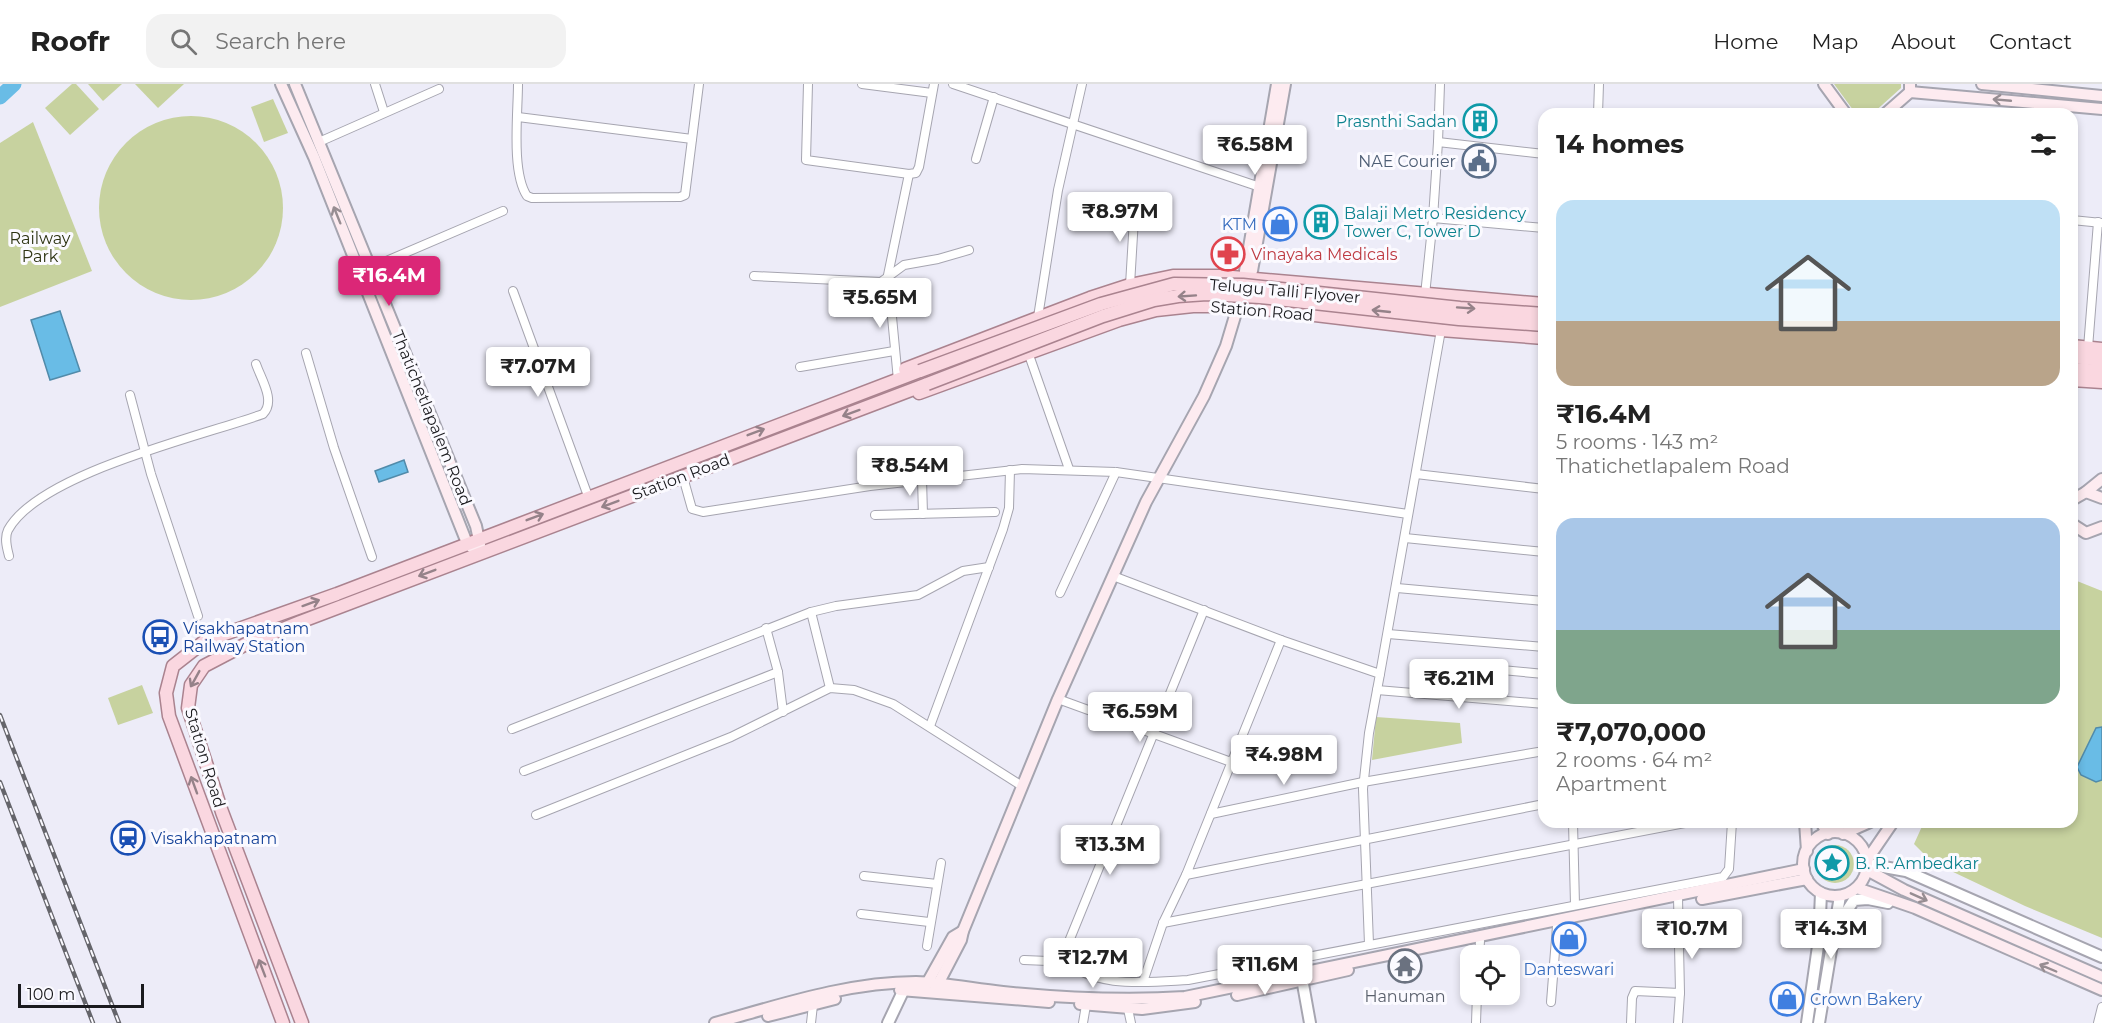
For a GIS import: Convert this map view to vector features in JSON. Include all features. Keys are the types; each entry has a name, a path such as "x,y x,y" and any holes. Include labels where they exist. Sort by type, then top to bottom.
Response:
{"main road":[{"path":"281,84 314,157 467,543 480,554"},
{"name":"Thatichetlapalem Road","path":"294,84 480,538 480,554"},
{"path":"1263,188 1277,84"},
{"path":"1246,278 1245,271 1285,84"},
{"path":"1824,84 1842,108"},
{"path":"1982,84 2102,96"},
{"path":"1891,108 1910,88 2102,109"},
{"path":"898,380 905,369 1038,317 1130,285 1173,276 1246,278 1538,304"},
{"name":"Telugu Talli Flyover","path":"898,380 1101,304 1174,284 1244,285 1438,306 1538,314"},
{"name":"Telugu Talli Flyover","path":"906,392 1103,316 1154,300 1178,296 1208,294 1260,297 1459,319 1538,325"},
{"name":"Station Road","path":"302,1023 203,758 188,708 191,685 204,666 246,644 906,392 922,393 1119,320 1156,310 1192,306 1238,306 1442,330 1538,338"},
{"path":"931,987 953,937 963,931 1058,699 1159,477 1204,396 1226,346 1238,306"},
{"path":"2078,347 2102,349"},
{"path":"2078,358 2102,360"},
{"path":"2078,369 2102,371"},
{"name":"Station Road","path":"283,1023 169,716 166,693 173,666 205,641 898,380"},
{"path":"2078,380 2102,382"},
{"path":"2078,497 2102,479"},
{"path":"2086,492 2102,498"},
{"path":"2086,533 2102,527"},
{"path":"2078,530 2102,539"},
{"path":"1805,828 1806,874 1821,893 1840,896 1857,888 1867,864 1889,828"},
{"path":"1824,828 1828,834"},
{"path":"1807,851 1812,843 1828,834 1843,834 1856,828"},
{"path":"1843,834 1859,843 1867,864 1904,890 2102,976"},
{"path":"715,1023 771,1015 849,989 902,986 1138,999 1185,997 1302,977 1806,874"},
{"path":"1857,888 1915,908 2102,990"},
{"path":"931,987 987,999 1128,1009 1201,1001 1408,949 1678,900"},
{"path":"741,1023 859,994 902,986"}],"street":[{"path":"375,84 384,112"},
{"path":"518,84 520,182 527,196 532,198 680,197 685,195 699,84"},
{"path":"808,84 806,160 909,174 916,173 918,167 934,84"},
{"path":"862,84 932,93"},
{"path":"953,84 1263,188"},
{"path":"1038,317 1072,123 1082,84"},
{"path":"1425,295 1433,218 1440,84"},
{"path":"1598,108 1599,84"},
{"path":"319,142 439,89"},
{"path":"976,159 994,97"},
{"path":"518,117 692,139"},
{"path":"1438,142 1538,153"},
{"path":"898,380 888,275 909,174"},
{"path":"1130,285 1135,202"},
{"path":"370,268 503,211"},
{"path":"1433,218 1538,227"},
{"path":"2078,221 2100,223 2088,348"},
{"path":"754,276 881,282 904,265 969,250"},
{"path":"1238,306 1246,278"},
{"path":"513,291 588,496"},
{"path":"1369,944 1363,840 1363,782 1377,690 1442,330"},
{"path":"800,367 894,351"},
{"path":"306,353 334,448 372,556"},
{"path":"1029,355 1069,469"},
{"path":"9,556 7,531 44,497 99,467 263,414 268,409 269,402 256,364"},
{"path":"130,394 145,452 198,616"},
{"path":"683,477 692,509 703,512 922,479 1011,470 1069,469 1159,477 1408,514"},
{"path":"930,726 1008,515 1011,470"},
{"path":"1060,593 1116,472"},
{"path":"1416,474 1538,488"},
{"path":"922,479 923,514"},
{"path":"875,515 994,512"},
{"path":"1405,538 1538,551"},
{"path":"512,729 811,612 837,606 918,596 963,571 989,567"},
{"path":"1113,576 1281,640 1380,674"},
{"path":"1397,588 1538,601"},
{"path":"1024,960 1048,961 1063,956 1204,610"},
{"path":"811,612 830,688"},
{"path":"766,628 778,672 783,712"},
{"path":"1388,634 1538,646"},
{"path":"1143,982 1163,923 1186,875 1281,640"},
{"path":"1459,666 1538,673"},
{"path":"524,771 778,672"},
{"path":"536,815 689,754 783,712 830,688 854,690 879,698 930,726 1022,786"},
{"path":"1377,690 1538,703"},
{"path":"1058,699 1231,762"},
{"path":"1210,814 1363,782 1538,752"},
{"path":"1186,875 1538,805"},
{"path":"1573,828 1575,905"},
{"path":"1163,923 1657,828"},
{"path":"1063,956 1080,972 1110,980 1143,982 1200,978 1723,877 1729,870 1732,828"},
{"path":"927,946 929,922 941,863"},
{"path":"1867,864 1906,871 2102,957"},
{"path":"864,876 937,884"},
{"path":"1807,1023 1819,939 1821,893"},
{"path":"1819,1023 1840,896"},
{"path":"1835,928 1854,900 1860,898 1915,908"},
{"path":"1678,900 1680,993 1678,1023"},
{"path":"861,914 929,922"},
{"path":"1551,1002 1557,926"},
{"path":"1480,941 1480,945"},
{"path":"1302,977 1310,1023"},
{"path":"888,1022 902,986"},
{"path":"1631,1023 1632,998 1635,991 1680,993"},
{"path":"811,1023 813,1005"},
{"path":"1083,1023 1086,1005"},
{"path":"1476,1023 1477,1005"},
{"path":"2098,1023 2102,1006"},
{"path":"1128,1009 1131,1023"}],"green space":[{"path":"72,84 76,84 99,109 70,135 45,108"},
{"path":"88,84 122,84 103,101"},
{"path":"135,84 184,84 158,108"},
{"path":"1834,84 1901,84 1901,88 1879,108 1852,108"},
{"path":"273,99 288,133 264,142 251,107"},
{"path":"191,116 209,117 226,123 242,131 256,143 268,157 276,173 282,190 282,226 276,243 268,259 256,273 242,285 226,293 209,299 191,300 173,299 156,293 140,285 126,273 114,259 106,243 100,226 99,208 100,190 106,173 114,157 126,143 140,131 156,123 173,117"},
{"name":"Railway Park","path":"33,122 92,271 0,307 0,143"},
{"path":"2078,581 2102,591 2102,938 2025,906 1932,862 1914,844 1921,828 2078,828"},
{"path":"142,685 153,713 118,725 108,698"},
{"path":"1376,717 1460,723 1462,743 1372,760"},
{"path":"1835,845 1848,851 1854,864 1848,877 1835,883 1822,877 1816,864 1822,851"}],"water":[{"path":"60,311 80,371 50,380 31,320"},
{"path":"404,460 408,472 379,482 375,471"},
{"path":"2102,727 2102,780 2096,782 2081,775 2078,765 2096,728"}],"waterway":[{"path":"0,97 14,84"}],"railway":[{"path":"0,715 119,1023"},
{"path":"0,782 93,1023"}],"place":[{"name":"Prasnthi Sadan","path":"1480,121"},
{"name":"NAE Courier","path":"1479,161"},
{"name":"Balaji Metro Residency Tower C, Tower D","path":"1321,222"},
{"name":"KTM","path":"1280,224"},
{"name":"Vinayaka Medicals","path":"1228,254"},
{"name":"Visakhapatnam Railway Station","path":"160,637"},
{"name":"Visakhapatnam","path":"128,838"},
{"name":"B. R. Ambedkar","path":"1832,863"},
{"name":"Danteswari","path":"1569,939"},
{"name":"Hanuman","path":"1405,966"},
{"name":"Crown Bakery","path":"1787,999"}]}
